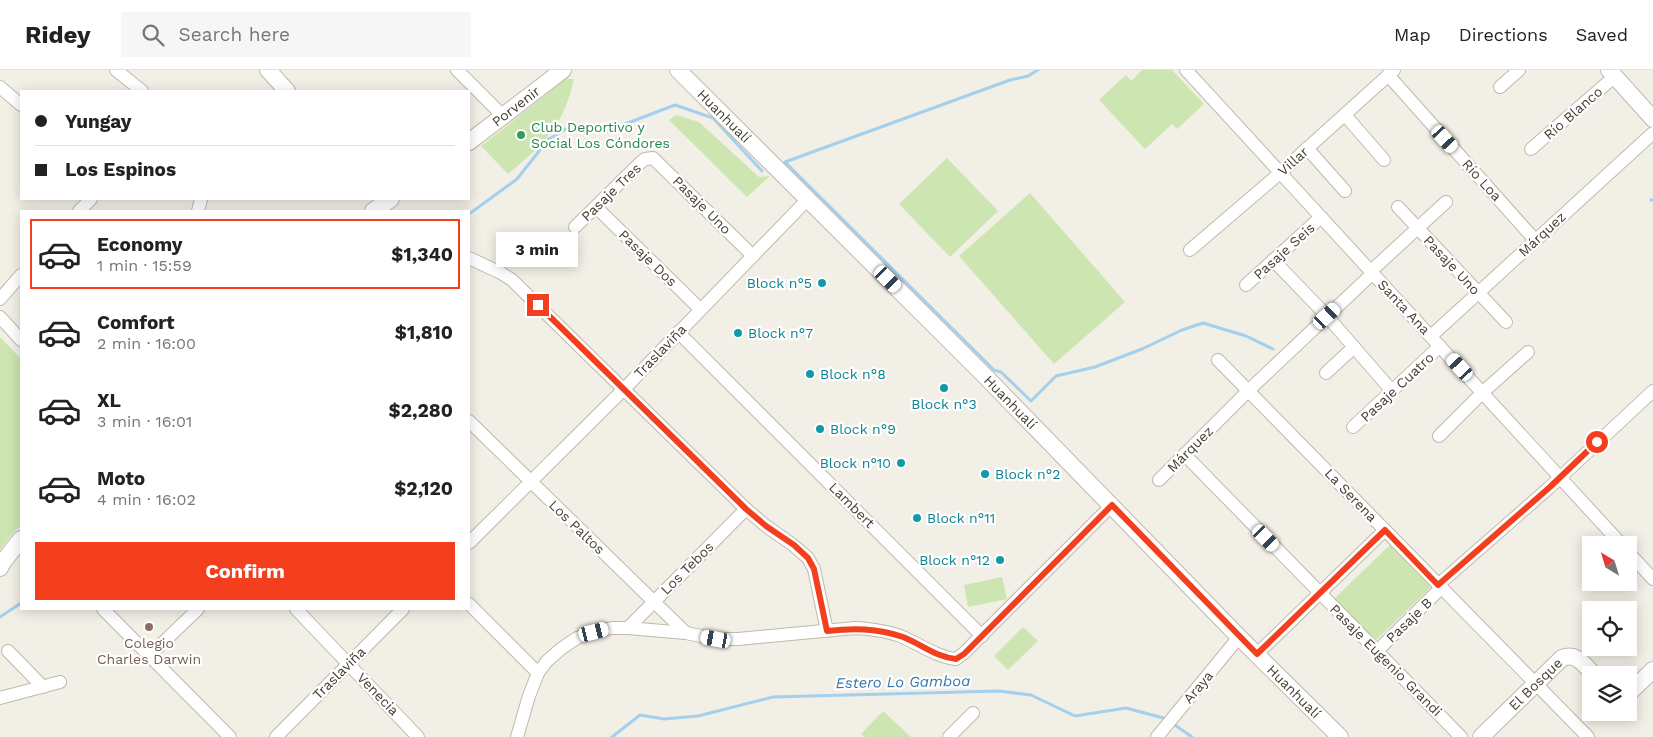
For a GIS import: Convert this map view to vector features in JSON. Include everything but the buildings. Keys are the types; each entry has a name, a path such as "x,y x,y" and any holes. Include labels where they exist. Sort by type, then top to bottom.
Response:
{"street":[{"path":"116,70 141,90"},
{"path":"456,70 503,116"},
{"name":"Porvenir","path":"470,141 563,70"},
{"name":"Huanhualí","path":"678,70 1112,505 1340,737"},
{"name":"Santa Ana","path":"1186,70 1614,536"},
{"path":"1500,86 1519,70"},
{"path":"271,71 286,90"},
{"name":"Villar","path":"1190,250 1391,72"},
{"name":"Río Loa","path":"1391,72 1535,240"},
{"path":"1611,73 1653,120"},
{"name":"Río Blanco","path":"1531,150 1611,73"},
{"path":"0,87 20,104"},
{"path":"1344,115 1384,160"},
{"name":"Márquez","path":"1431,336 1653,133"},
{"path":"1307,148 1345,190"},
{"name":"Pasaje Tres","path":"575,228 640,163 649,158"},
{"name":"Pasaje Uno","path":"649,158 656,160 753,256"},
{"name":"Traslaviña","path":"470,542 624,388 808,199"},
{"path":"80,210 90,200"},
{"path":"1372,272 1446,202"},
{"name":"Pasaje Dos","path":"596,207 700,309"},
{"name":"Pasaje Uno","path":"1398,207 1506,322"},
{"name":"Pasaje Seis","path":"1246,285 1321,216"},
{"path":"470,258 512,280 746,509 766,526 794,545 808,558 814,569 827,631"},
{"path":"1273,260 1327,316 1392,391"},
{"name":"Márquez","path":"1159,480 1372,272"},
{"path":"0,299 20,276"},
{"path":"0,317 20,339"},
{"name":"Lambert","path":"678,332 982,636"},
{"name":"Pasaje Cuatro","path":"1353,427 1440,346"},
{"path":"1326,373 1354,347"},
{"path":"1439,436 1483,392 1528,352"},
{"name":"La Serena","path":"1218,360 1588,737"},
{"name":"Pasaje B","path":"1377,651 1439,587 1653,391"},
{"name":"Los Paltos","path":"470,422 686,633"},
{"name":"Pasaje Eugenio Grandi","path":"1185,455 1462,737"},
{"path":"518,737 529,696 538,673 547,661 577,638 612,628 686,633 716,639 738,639 856,628 877,630 903,637 946,658 956,659 964,654 1112,505"},
{"name":"Los Tebos","path":"628,628 746,509"},
{"path":"1257,654 1385,530"},
{"path":"0,568 20,540"},
{"path":"1638,563 1653,579"},
{"path":"470,605 538,673"},
{"path":"104,610 230,737"},
{"path":"150,656 197,610"},
{"name":"Venecia","path":"297,610 418,737"},
{"name":"Traslaviña","path":"276,737 402,610"},
{"name":"Araya","path":"1158,736 1240,637"},
{"path":"8,651 42,687"},
{"name":"El Bosque","path":"1481,737 1562,658 1568,656 1579,659 1586,666"},
{"path":"1637,685 1653,670"},
{"path":"0,698 60,682"},
{"path":"949,737 972,713"}],"green space":[{"path":"1142,70 1172,70 1204,104 1177,129 1172,124 1145,149 1099,100 1126,75 1131,81"},
{"name":"Club Deportivo y Social Los Cóndores","path":"566,79 574,79 560,118 541,144 508,174 481,146"},
{"path":"676,115 699,122 759,177 770,176 747,197 669,120"},
{"path":"947,158 998,211 950,257 899,204"},
{"path":"1030,193 1125,302 1054,364 959,256"},
{"path":"0,337 20,358 20,526 0,550"},
{"path":"1390,545 1431,587 1375,641 1334,599"},
{"path":"1002,577 1007,599 968,607 964,585"},
{"path":"1023,627 1038,641 1008,670 994,656"},
{"path":"883,711 911,737 865,737 861,734"}],"waterway":[{"path":"1038,70 1028,76 1010,80 785,162 994,370 1001,372 1031,401 1056,376 1095,367 1203,323 1246,336 1273,349"},
{"path":"470,213 517,179 547,140 573,125 604,132 675,105 713,118 762,171"},
{"path":"0,617 20,604"},
{"name":"Estero Lo Gamboa","path":"612,737 640,715 664,719 698,716 773,697 999,691 1031,695 1075,716 1126,708 1167,719"},
{"name":"Estero Lo Gamboa","path":"1172,723 1192,737"}],"place":[{"name":"Club Deportivo y Social Los Cóndores","path":"521,135"},
{"name":"Block n°5","path":"822,283"},
{"name":"Block n°7","path":"738,333"},
{"name":"Block n°8","path":"810,374"},
{"name":"Block n°3","path":"944,388"},
{"name":"Block n°9","path":"820,429"},
{"name":"Block n°10","path":"901,463"},
{"name":"Block n°2","path":"985,474"},
{"name":"Block n°11","path":"917,518"},
{"name":"Block n°12","path":"1000,560"},
{"name":"Colegio Charles Darwin","path":"149,627"}],"route":[{"path":"538,305 746,509 766,526 794,545 808,558 814,569 827,631 856,628 877,630 903,637 946,658 956,659 964,654 1112,505 1257,654 1385,530 1438,585 1550,487 1597,442"}]}
